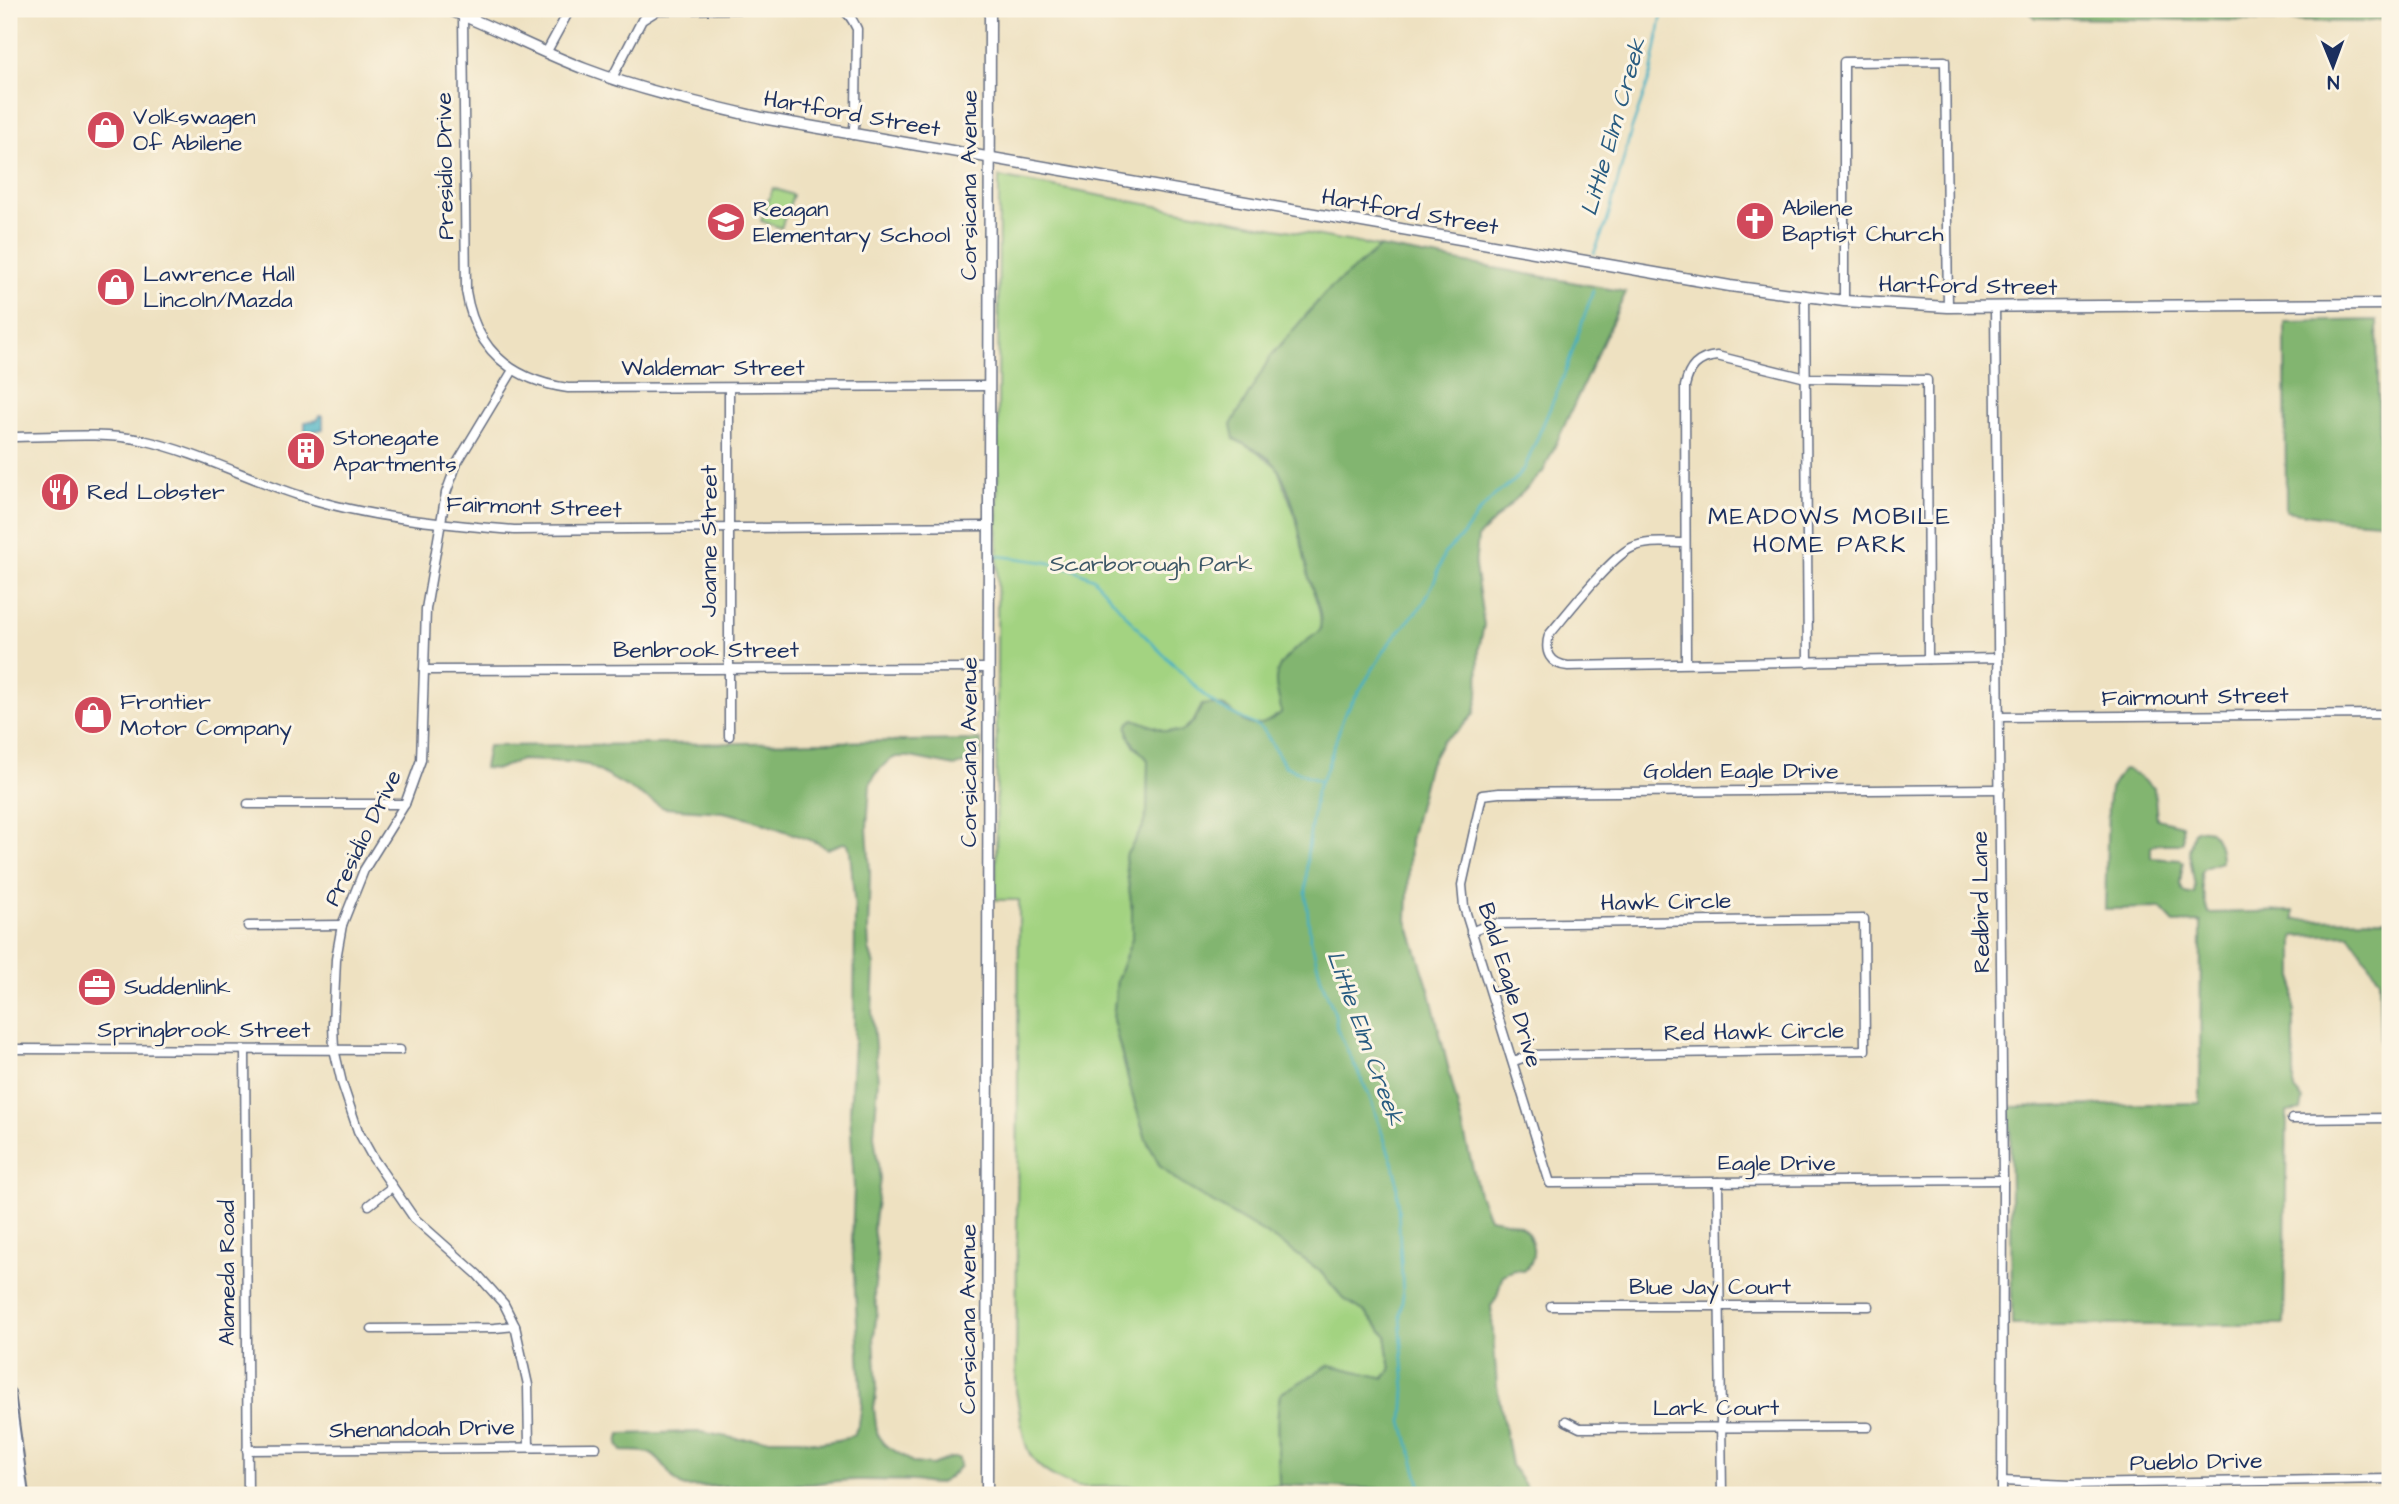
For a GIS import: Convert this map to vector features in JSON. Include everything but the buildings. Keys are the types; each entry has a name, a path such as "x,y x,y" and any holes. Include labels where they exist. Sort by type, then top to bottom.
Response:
{"main road":[{"path":"9,1394 23,1495"}],"street":[{"name":"Hartford Street","path":"447,9 612,78 685,101 853,135 1600,264 1805,296 1844,301 1995,308 2390,304"},
{"path":"546,52 570,9"},
{"path":"612,78 642,20 650,13 658,10 757,9"},
{"path":"839,9 843,9 852,19 857,29 853,135"},
{"name":"Corsicana Avenue","path":"987,1492 989,9"},
{"name":"Presidio Drive","path":"463,15 466,291 471,316"},
{"path":"1844,301 1844,62 1945,61 1948,307"},
{"path":"1805,296 1808,662"},
{"name":"Redbird Lane","path":"1995,308 2003,1180 2002,1495"},
{"name":"Waldemar Street","path":"471,316 480,336 513,370 534,381 568,387 987,386"},
{"path":"1686,663 1685,387 1688,373 1704,358 1717,356 1806,378 1927,380 1928,659"},
{"name":"Presidio Drive","path":"513,370 457,463 446,493 426,609 421,760 405,804 364,870 342,925 332,994 334,1049 358,1130 392,1187 425,1229 461,1259 493,1292 504,1304 515,1326 528,1385 529,1447"},
{"name":"Joanne Street","path":"729,388 729,736"},
{"name":"Fairmont Street","path":"9,437 103,437 139,440 197,456 248,478 326,503 441,524 514,530 988,526"},
{"path":"1684,542 1648,543 1630,548 1613,562 1549,635 1546,644 1548,654 1560,665 1998,657"},
{"name":"Benbrook Street","path":"424,670 988,668"},
{"name":"Fairmount Street","path":"1999,717 2390,714"},
{"name":"Golden Eagle Drive","path":"1482,795 1513,792 2000,789"},
{"name":"Bald Eagle Drive","path":"1482,795 1462,885 1464,907 1550,1183"},
{"path":"248,804 405,804"},
{"name":"Hawk Circle","path":"1471,932 1490,924 1864,919"},
{"name":"Red Hawk Circle","path":"1514,1061 1531,1055 1865,1050 1864,919"},
{"path":"248,926 342,925"},
{"name":"Springbrook Street","path":"9,1049 400,1050"},
{"name":"Alameda Road","path":"245,1050 248,1495"},
{"path":"2292,1119 2390,1118"},
{"name":"Eagle Drive","path":"1550,1183 2003,1180"},
{"path":"1718,1182 1722,1495"},
{"path":"369,1205 392,1187"},
{"name":"Blue Jay Court","path":"1551,1306 1869,1306"},
{"path":"372,1329 515,1326"},
{"name":"Lark Court","path":"1566,1421 1580,1428 1868,1427"},
{"name":"Shenandoah Drive","path":"247,1450 596,1447"},
{"name":"Pueblo Drive","path":"2002,1481 2071,1484 2390,1479"}],"green space":[{"path":"2026,9 2390,9 2390,18 2365,22 2036,18"},
{"name":"Scarborough Park","path":"999,177 1380,247 1325,293 1234,439 1254,449 1277,467 1297,520 1309,578 1322,616 1320,630 1308,642 1294,650 1276,679 1281,713 1257,728 1227,708 1212,705 1202,706 1194,721 1181,732 1128,724 1131,739 1148,760 1147,812 1142,829 1125,857 1132,910 1132,939 1117,980 1113,1020 1146,1139 1160,1166 1180,1183 1281,1243 1319,1270 1344,1299 1365,1312 1386,1335 1391,1370 1384,1378 1330,1365 1280,1394 1277,1428 1279,1485 1078,1487 1045,1471 1029,1452 1025,1440 1016,1391 1019,900 996,900"},
{"path":"773,188 793,195 781,228 761,221"},
{"path":"1380,247 1626,292 1543,472 1478,537 1475,567 1484,625 1479,648 1478,697 1474,714 1459,730 1443,740 1428,767 1410,840 1407,920 1430,993 1479,1194 1489,1218 1519,1225 1532,1243 1533,1255 1528,1266 1524,1271 1514,1270 1503,1275 1491,1306 1497,1386 1511,1465 1532,1495 1504,1495 1498,1490 1488,1493 1279,1485 1277,1428 1280,1394 1330,1365 1384,1378 1391,1370 1386,1335 1365,1312 1344,1299 1319,1270 1281,1243 1180,1183 1160,1166 1146,1139 1113,1020 1117,980 1132,939 1132,910 1125,857 1142,829 1147,812 1148,760 1131,739 1128,724 1134,719 1165,731 1181,732 1194,721 1202,705 1226,708 1247,724 1266,722 1281,713 1276,683 1281,664 1320,630 1319,610 1290,494 1270,459 1234,439 1231,425 1270,357 1325,293"},
{"path":"2377,320 2380,501 2390,502 2390,523 2286,511 2285,322"},
{"path":"981,740 981,756 973,762 955,766 910,757 889,760 876,773 870,784 867,828 870,872 868,931 869,949 874,965 872,1012 878,1080 874,1135 880,1179 873,1228 878,1261 874,1292 877,1310 874,1337 876,1425 878,1436 884,1444 914,1463 932,1465 950,1458 959,1458 960,1466 948,1478 936,1484 862,1480 813,1484 680,1485 651,1454 622,1451 618,1444 620,1434 701,1432 738,1439 799,1439 819,1443 844,1439 854,1434 859,1424 862,1404 852,1241 854,1187 850,1113 854,1041 855,910 850,851 848,844 843,843 827,849 818,843 749,818 723,812 664,808 588,765 521,760 498,769 484,768 488,746"},
{"path":"2123,769 2129,770 2154,788 2157,819 2182,825 2183,841 2179,844 2156,844 2151,847 2151,858 2181,860 2180,883 2183,891 2188,894 2194,893 2195,887 2189,851 2194,831 2207,830 2215,837 2221,862 2204,868 2201,872 2208,913 2294,911 2294,920 2390,919 2390,1109 2381,1109 2379,978 2349,934 2294,936 2294,1090 2303,1100 2301,1110 2287,1112 2284,1325 2012,1325 2010,1107 2200,1103 2201,922 2174,923 2160,908 2105,909 2110,789"}],"water":[{"path":"319,416 323,416 323,429 305,433 305,422 318,420"}],"waterway":[{"name":"Little Elm Creek","path":"1594,253 1607,222 1631,131 1651,74 1663,9"},
{"name":"Little Elm Creek","path":"1423,1495 1403,1422 1405,1390 1400,1315 1403,1295 1396,1173 1369,1095 1337,1029 1335,1014 1322,982 1310,936 1306,895 1307,855 1316,791 1327,768 1344,715 1390,642 1423,604 1444,554 1463,535 1479,512 1497,493 1514,481 1525,467 1565,373 1593,291"},
{"path":"991,555 1046,562 1093,578 1141,632 1205,696 1219,707 1263,729 1285,766 1319,781"},
{"path":"1023,1495 1053,1495"}],"place":[{"name":"Volkswagen Of Abilene","path":"106,130"},
{"name":"Abilene Baptist Church","path":"1755,221"},
{"name":"Reagan Elementary School","path":"726,222"},
{"name":"Lawrence Hall Lincoln/Mazda","path":"116,287"},
{"name":"Stonegate Apartments","path":"306,451"},
{"name":"Red Lobster","path":"60,492"},
{"name":"Frontier Motor Company","path":"93,715"},
{"name":"Suddenlink","path":"97,987"}],"district":[{"name":"MEADOWS MOBILE HOME PARK","path":"1830,531"}]}
